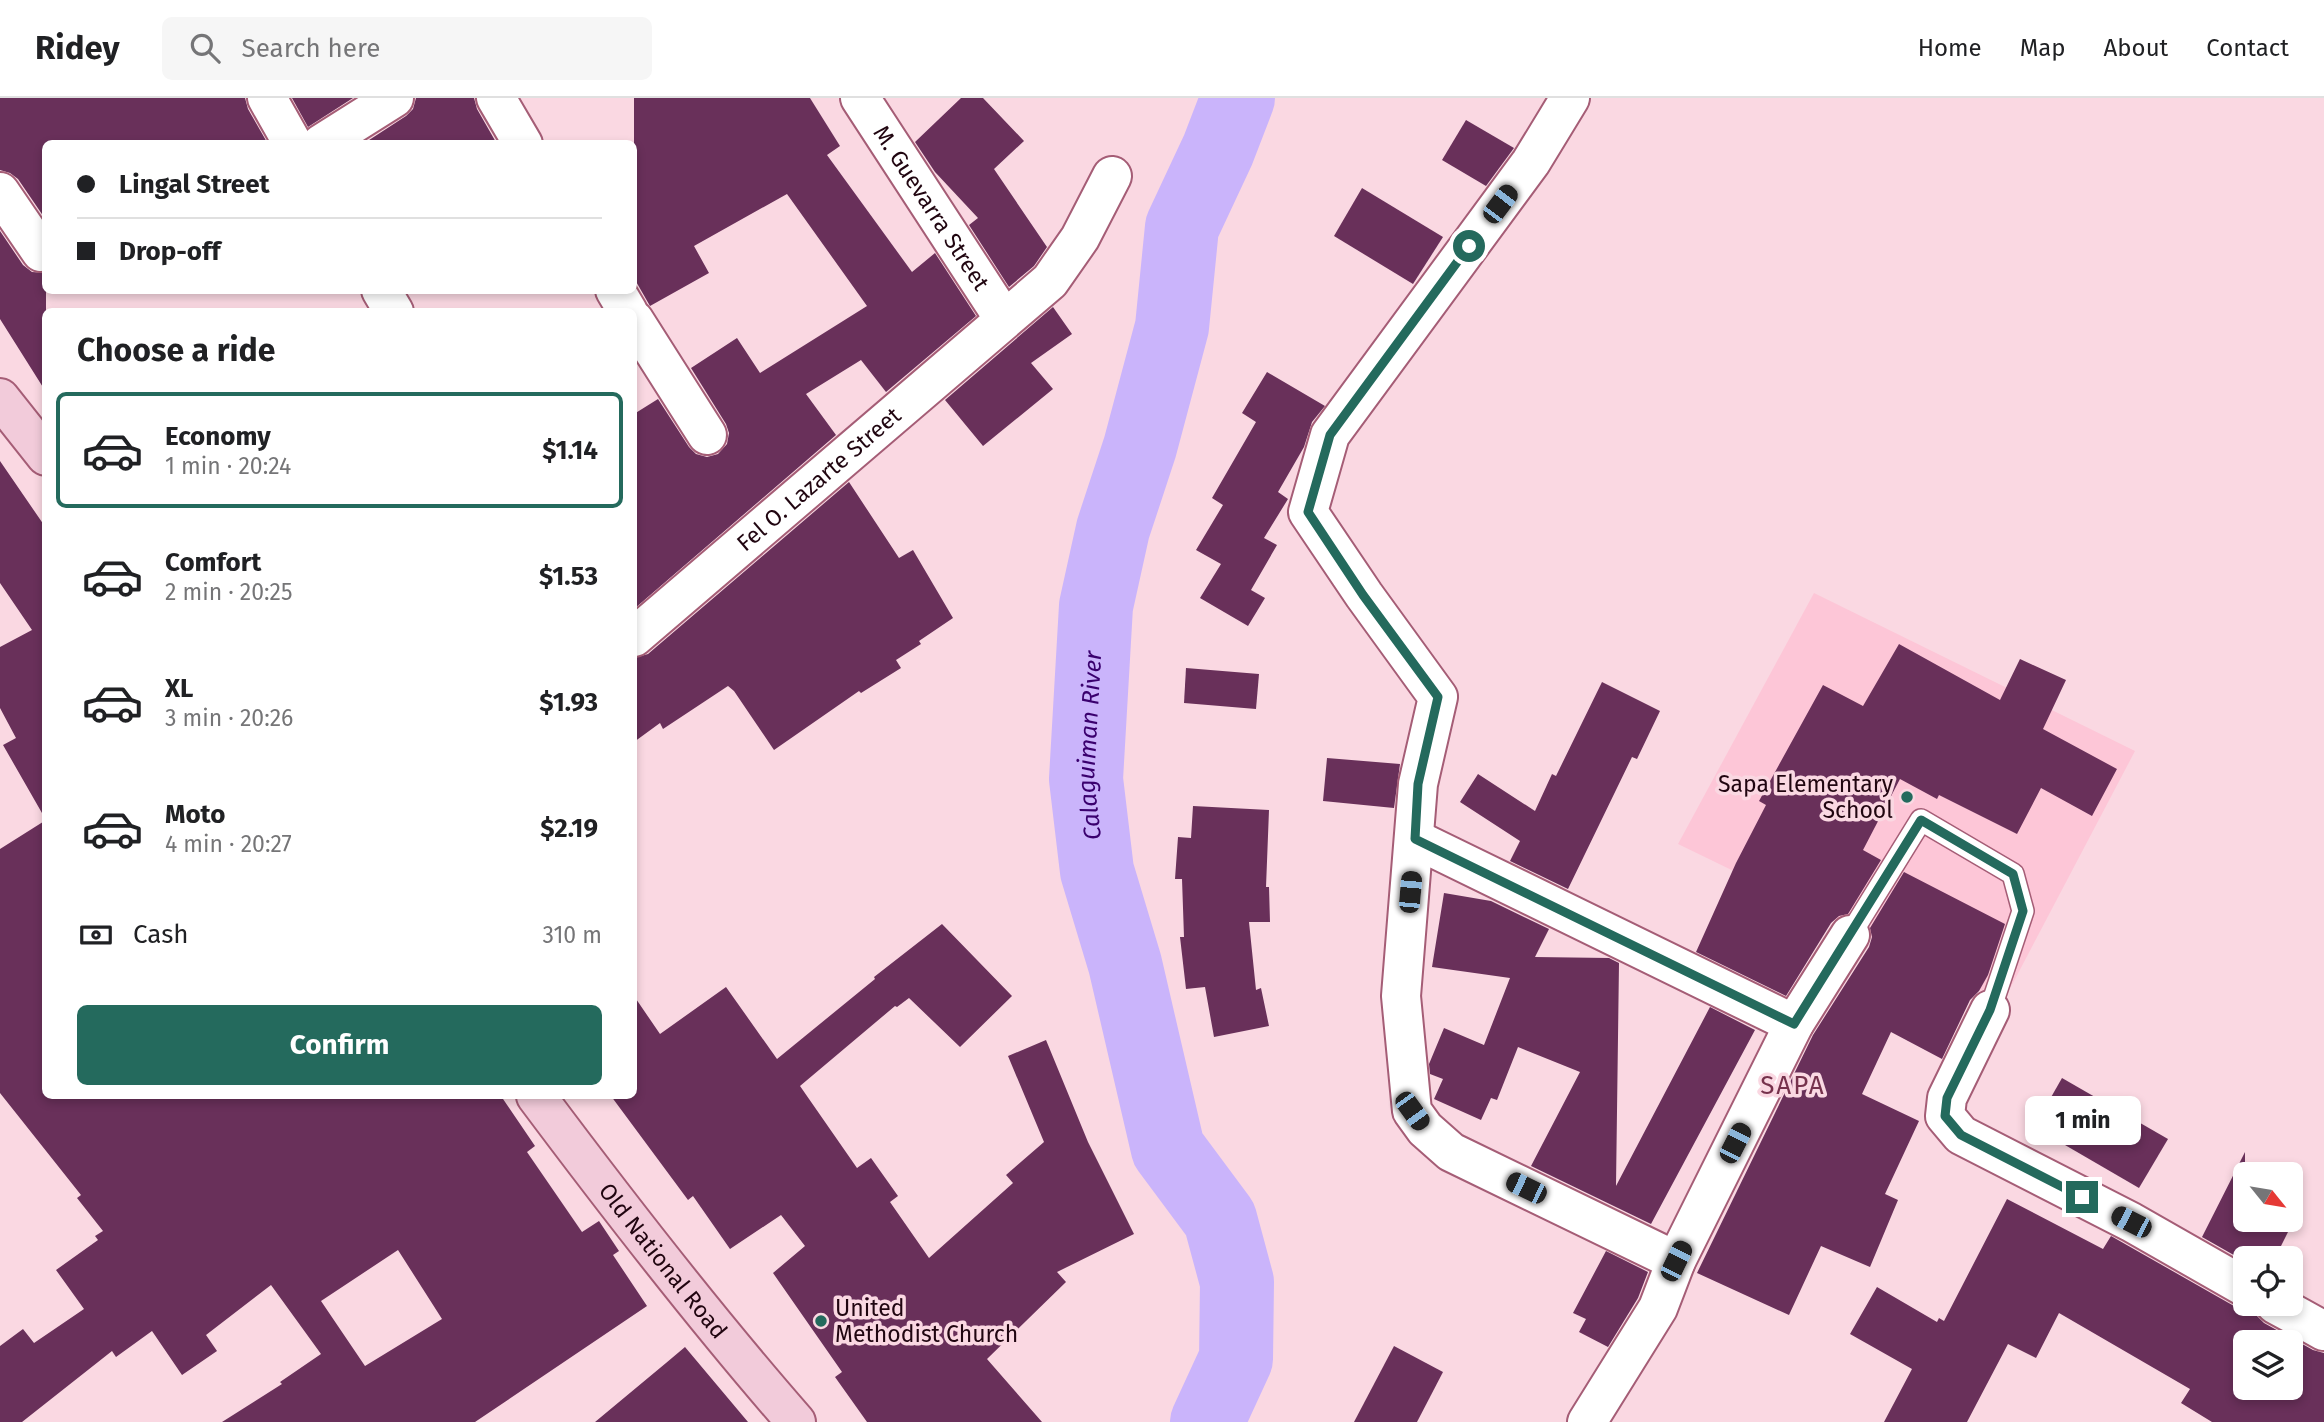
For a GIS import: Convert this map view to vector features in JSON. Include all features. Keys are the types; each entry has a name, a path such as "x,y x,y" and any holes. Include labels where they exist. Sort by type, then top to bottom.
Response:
{"main road":[{"path":"0,398 42,451"},
{"name":"Old National Road","path":"538,1099 627,1217 747,1366 796,1422"}],"street":[{"path":"267,98 291,140"},
{"path":"327,140 394,98"},
{"path":"496,98 521,140"},
{"name":"M. Guevarra Street","path":"860,98 1004,319"},
{"path":"1570,98 1531,162 1330,435 1308,512 1363,595 1438,697 1418,784 1401,996 1412,1111 1425,1129 1451,1152 1676,1261"},
{"name":"Fel O. Lazarte Street","path":"637,634 1050,281 1080,239 1112,176"},
{"path":"0,192 41,252"},
{"path":"637,325 707,435"},
{"path":"1415,839 1794,1024"},
{"path":"1587,1422 1658,1308 1676,1261 1794,1024 1850,935"},
{"path":"1990,1010 1947,1098 1945,1116 1961,1135 2131,1222 2233,1280"},
{"path":"2297,1316 2324,1331"}],"lane":[{"path":"1850,935 1921,820 2013,874 2023,911 1990,1010"}],"shaded area":[{"name":"Sapa Elementary School","path":"1814,593 2135,751 2003,1002 1678,844"}],"building":[{"path":"0,98 245,98 248,109 266,140 42,140 42,214 18,179 0,170"},
{"path":"292,98 353,98 308,127"},
{"path":"416,98 474,98 477,109 495,140 369,140 413,109"},
{"path":"634,98 810,98 840,146 827,155 912,272 935,253 976,316 886,392 861,360 806,394 836,435 637,606 637,412 658,399 696,454 707,457 718,454 727,444 729,433 691,368 737,338 760,373 867,306 787,194 694,246 709,273 650,306 637,283 637,140 634,140"},
{"path":"961,98 983,98 1024,141 994,169 1047,247 1034,266 1009,287 969,225 978,218 935,172 915,142"},
{"path":"1466,120 1514,148 1486,186 1442,160"},
{"path":"1362,188 1443,237 1413,284 1334,236"},
{"path":"0,231 23,265 32,272 42,273 42,294 46,294 46,308 42,308 42,386 0,319"},
{"path":"1053,307 1072,334 1031,363 1053,389 983,446 945,400"},
{"path":"1267,372 1325,406 1312,422 1304,447 1278,492 1288,499 1264,538 1277,545 1251,590 1265,598 1248,626 1200,598 1221,564 1196,550 1223,505 1212,498 1256,422 1242,413"},
{"path":"0,461 42,522 42,813 3,745 16,738 0,708 0,647 32,630 0,583"},
{"path":"849,482 899,558 913,550 953,618 896,660 901,668 861,693 859,691 774,750 728,686 663,729 660,723 637,740 637,657 648,654"},
{"path":"1899,644 2000,700 2020,659 2066,680 2043,729 2117,769 2092,816 2041,788 2017,834 1939,795 1937,799 1900,779 1863,850 1881,860 1848,914 1839,916 1831,923 1786,996 1696,952 1736,863 1766,805 1759,801 1823,685 1863,706"},
{"path":"1186,668 1259,674 1256,709 1184,703"},
{"path":"1602,682 1660,711 1637,759 1632,757 1568,889 1510,861 1520,841 1460,802 1478,774 1535,811 1552,774 1556,776"},
{"path":"1327,758 1400,764 1394,808 1323,801"},
{"path":"1193,806 1269,810 1266,887 1269,887 1270,922 1249,922 1256,990 1261,988 1269,1026 1214,1037 1205,987 1186,989 1180,937 1184,937 1182,879 1175,879 1178,837 1191,838"},
{"path":"42,823 42,1099 503,1099 535,1146 527,1152 582,1232 599,1221 619,1251 613,1255 647,1306 475,1422 222,1422 282,1384 280,1382 321,1354 271,1285 206,1335 217,1351 182,1375 152,1331 116,1357 112,1351 22,1422 0,1422 0,1346 23,1329 34,1343 84,1309 56,1270 98,1240 95,1236 103,1231 77,1198 81,1195 0,1093 0,849","holes":["398,1250 442,1319 365,1366 321,1301"]},
{"path":"1904,872 2005,924 1988,975 1970,1000 1942,1059 1891,1032 1862,1094 1919,1121 1885,1194 1898,1200 1870,1267 1821,1246 1789,1315 1697,1273 1813,1035 1869,947 1872,937 1870,928"},
{"path":"1444,893 1491,901 1549,929 1535,957 1609,958 1619,963 1616,1186 1710,1007 1755,1030 1651,1224 1531,1166 1580,1072 1518,1047 1497,1100 1491,1098 1481,1120 1434,1099 1443,1079 1430,1074 1429,1064 1444,1028 1484,1045 1510,978 1432,967"},
{"path":"942,924 1012,996 960,1047 909,998 895,1006 800,1086 857,1168 871,1158 898,1196 890,1202 929,1258 1013,1183 1006,1175 1044,1142 1008,1056 1046,1040 1088,1142 1134,1234 1057,1272 1066,1282 987,1359 1042,1422 867,1422 835,1377 842,1372 773,1273 805,1246 781,1215 730,1249 693,1196 688,1200 613,1099 637,1099 637,1000 660,1034 726,987 777,1059 875,979 874,977"},
{"path":"2062,1078 2168,1139 2139,1188 2034,1127"},
{"path":"2233,1176 2233,1232 2288,1232 2281,1246 2233,1246 2233,1255 2202,1237"},
{"path":"2007,1199 2103,1249 2111,1236 2233,1305 2233,1316 2257,1316 2277,1330 2233,1330 2233,1400 2303,1400 2303,1344 2324,1353 2324,1422 2212,1422 2181,1403 2190,1389 2059,1313 2036,1358 2008,1344 1967,1422 1884,1422 1912,1369 1850,1334 1877,1287 1937,1322 1939,1318 1944,1321"},
{"path":"1606,1251 1648,1272 1638,1298 1608,1347 1579,1332 1586,1319 1573,1313"},
{"path":"1394,1346 1443,1372 1417,1422 1354,1422"},
{"path":"685,1347 748,1422 595,1422 666,1363"}],"waterway":[{"name":"Calaguiman River","path":"1207,1422 1236,1359 1237,1282 1220,1219 1168,1149 1125,964 1097,871 1086,779 1096,606 1113,529 1140,447 1172,327 1182,227 1218,150 1238,98"}],"place":[{"name":"Sapa Elementary School","path":"1907,797"},
{"name":"United Methodist Church","path":"821,1321"}],"district":[{"name":"SAPA","path":"1793,1085"}],"route":[{"path":"1469,246 1330,435 1308,512 1363,595 1438,697 1418,784 1415,839 1794,1024 1921,820 2013,874 2023,911 1990,1010 1947,1098 1945,1116 1961,1135 2082,1197"}]}
